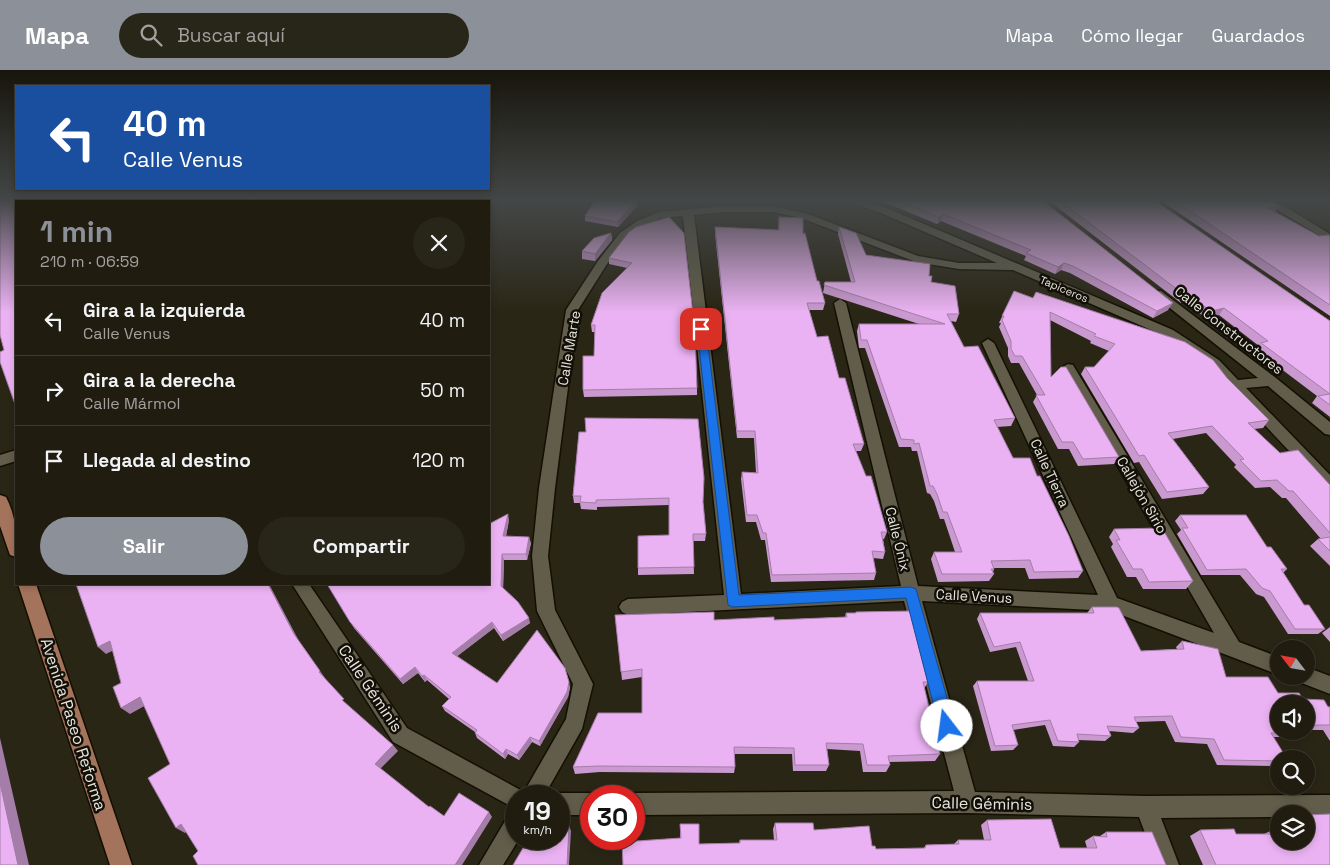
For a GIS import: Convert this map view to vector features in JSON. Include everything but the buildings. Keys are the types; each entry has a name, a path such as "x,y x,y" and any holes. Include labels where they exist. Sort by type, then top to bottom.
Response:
{"main road":[{"path":"0,501 15,547"},
{"name":"Avenida Paseo Reforma","path":"28,585 121,865"}],"street":[{"name":"Calle Marte","path":"539,785 576,722 583,684 546,611 540,556 547,488 572,310 602,263 622,237"},
{"path":"691,237 733,601"},
{"name":"Calle Marte","path":"859,237 916,259 960,266 1012,267"},
{"name":"Tapiceros","path":"944,237 1169,333 1214,363 1330,485"},
{"name":"Calle Constructores","path":"1146,284 1330,430"},
{"name":"Calle Ónix","path":"840,303 911,593 967,802"},
{"name":"Calle Tierra","path":"988,343 1112,604"},
{"name":"Callejón Sirio","path":"1068,368 1232,648"},
{"path":"1234,385 1270,381"},
{"path":"0,461 15,455"},
{"name":"Calle Géminis","path":"301,585 400,734 505,792"},
{"name":"Calle Venus","path":"628,607 911,593 1112,604 1270,663"},
{"path":"1315,679 1330,685"},
{"name":"Calle Géminis","path":"645,804 967,802 1146,807 1330,806"},
{"path":"1146,807 1168,865"},
{"path":"490,865 505,841"}],"route":[{"path":"701,329 733,601 911,593 947,726"}]}
